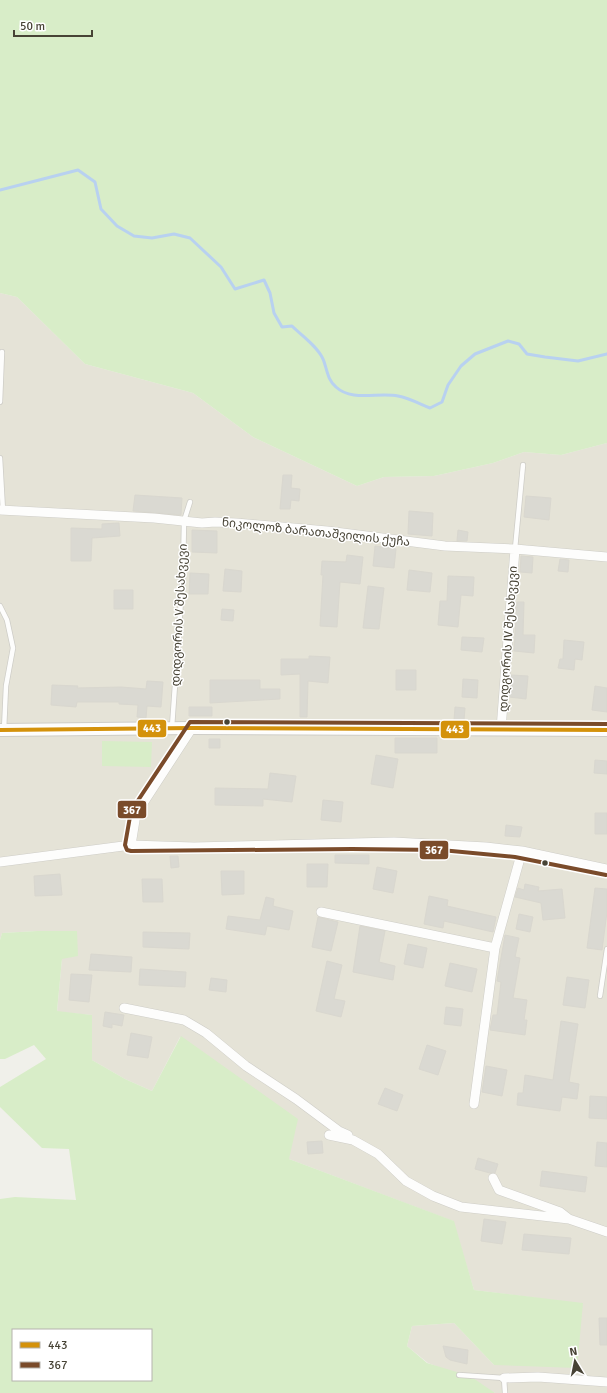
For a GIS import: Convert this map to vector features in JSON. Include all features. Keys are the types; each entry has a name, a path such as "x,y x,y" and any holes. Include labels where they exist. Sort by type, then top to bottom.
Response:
{"street":[{"name":"ნიკოლოზ ბარათაშვილის ქუჩა","path":"1,511 154,518 202,523 236,522 327,531 445,546 514,549 607,557"},
{"name":"დიდგორის IV შესახვევი","path":"501,729 514,549"},
{"path":"2,730 172,728 607,730"},
{"path":"131,845 136,814 192,728"},
{"path":"0,862 131,845 194,847 394,842 486,847 522,851 607,869"},
{"path":"474,1104 495,948 522,851"},
{"path":"321,912 495,948"},
{"path":"124,1008 184,1020 206,1033 246,1066 296,1099 339,1131 366,1144 406,1181 433,1196 461,1207 569,1219 607,1232"},
{"path":"329,1135 353,1140 378,1154"},
{"path":"493,1178 499,1190 560,1212 569,1219"},
{"path":"504,1378 538,1377 607,1382"}],"lane":[{"path":"0,402 2,352"},
{"path":"0,458 1,511"},
{"path":"514,549 523,465"},
{"name":"დიდგორის V შესახვევი","path":"172,728 183,572 184,521 190,502"},
{"path":"0,606 7,620 13,648 6,686 2,730"},
{"path":"600,996 607,949"},
{"path":"458,1375 504,1378 505,1393"}],"shaded area":[{"path":"0,293 17,297 85,364 193,393 253,437 357,486 384,477 434,476 493,463 524,452 561,455 607,443 607,1393 495,1393 428,1363 407,1346 412,1326 454,1323 494,1365 583,1304 474,1290 453,1221 289,1159 180,1037 152,1091 125,1079 92,1060 92,1015 57,1012 62,959 37,931 2,933 0,940"}],"green space":[{"path":"0,0 607,0 607,443 561,455 524,452 493,463 434,476 384,477 357,486 253,437 193,393 85,364 17,297 0,293"},
{"path":"102,741 152,742 151,767 102,766"},
{"path":"77,931 78,956 62,959 57,1011 92,1015 92,1060 125,1079 152,1091 181,1036 298,1119 289,1159 454,1221 474,1290 583,1303 577,1368 494,1365 454,1323 412,1326 407,1346 427,1363 470,1376 495,1393 0,1393 0,1199 15,1197 76,1200 69,1149 42,1148 0,1107 0,1087 46,1059 34,1045 5,1059 0,1059 0,940 2,933"}],"building":[{"path":"283,475 292,475 291,488 300,489 299,501 291,500 290,509 280,509"},
{"path":"135,495 182,498 181,515 133,511"},
{"path":"526,496 551,498 549,520 524,517"},
{"path":"409,511 433,513 432,536 408,534"},
{"path":"119,523 120,536 92,538 91,561 71,561 71,528 102,529 102,524"},
{"path":"192,530 217,531 217,553 192,552"},
{"path":"458,530 468,532 467,541 457,541"},
{"path":"375,546 396,549 394,568 373,566"},
{"path":"347,555 363,557 360,584 340,582 337,627 320,626 323,575 321,575 322,561 346,562"},
{"path":"521,556 533,557 532,573 520,572"},
{"path":"560,559 569,560 568,572 558,571"},
{"path":"225,569 242,571 241,592 223,591"},
{"path":"409,570 432,573 430,592 407,590"},
{"path":"190,573 209,574 208,594 189,594"},
{"path":"448,576 474,577 473,596 461,595 458,627 438,625 440,601 447,601"},
{"path":"368,586 384,588 379,629 363,628"},
{"path":"114,590 133,590 133,609 114,609"},
{"path":"517,602 524,602 523,635 535,635 534,653 514,651"},
{"path":"222,609 234,610 233,621 221,620"},
{"path":"462,637 484,638 482,652 461,650"},
{"path":"564,640 584,642 582,660 575,659 574,670 558,668 560,659 563,659"},
{"path":"309,656 330,657 328,683 308,681 307,717 300,717 300,674 281,675 281,659 309,659"},
{"path":"396,670 416,670 416,690 396,690"},
{"path":"511,675 528,676 526,699 509,697"},
{"path":"463,679 478,680 477,698 462,697"},
{"path":"210,680 260,680 260,689 280,689 280,699 210,703"},
{"path":"147,681 163,682 161,707 147,706 146,718 137,717 138,705 119,704 119,702 77,702 76,707 51,705 52,685 78,686 77,688 121,687 146,689"},
{"path":"595,686 607,688 607,712 592,710"},
{"path":"189,707 212,707 212,716 189,716"},
{"path":"455,707 465,708 464,721 454,720"},
{"path":"395,738 437,738 437,753 395,753"},
{"path":"209,739 220,739 220,748 209,748"},
{"path":"376,755 398,759 393,788 371,784"},
{"path":"595,760 607,761 607,774 594,773"},
{"path":"270,773 296,776 292,802 263,799 263,806 215,805 215,788 268,789"},
{"path":"323,800 343,802 341,822 321,820"},
{"path":"595,813 607,813 607,834 595,834"},
{"path":"506,825 522,827 520,837 505,836"},
{"path":"335,855 369,855 369,864 335,863"},
{"path":"170,856 178,856 179,867 171,868"},
{"path":"307,864 328,864 327,887 307,887"},
{"path":"377,867 397,871 393,893 373,889"},
{"path":"221,871 244,871 244,894 222,895"},
{"path":"60,874 62,895 35,896 34,876"},
{"path":"142,879 162,879 163,902 143,902"},
{"path":"525,884 539,887 538,891 562,889 565,918 543,920 541,903 515,897 518,888 524,890"},
{"path":"595,888 607,889 607,912 602,950 587,948"},
{"path":"429,896 448,900 447,906 496,917 493,932 444,921 443,928 424,924"},
{"path":"266,897 274,899 273,906 293,911 289,930 267,926 265,935 226,929 228,916 260,920"},
{"path":"519,914 533,917 530,932 516,929"},
{"path":"318,917 338,922 331,951 312,947"},
{"path":"360,926 385,931 379,962 395,966 393,980 353,972"},
{"path":"143,932 190,933 189,949 143,947"},
{"path":"505,935 519,938 515,957 520,958 513,998 527,1000 524,1020 527,1020 525,1035 490,1030 493,1015 497,1015 501,982 497,981"},
{"path":"408,944 427,948 423,968 404,964"},
{"path":"91,954 132,957 131,972 89,970"},
{"path":"327,961 342,965 334,999 345,1001 341,1017 316,1011"},
{"path":"450,963 477,969 472,992 445,986"},
{"path":"140,969 186,972 185,987 139,985"},
{"path":"71,974 92,975 89,1002 69,1000"},
{"path":"567,977 589,980 585,1008 563,1005"},
{"path":"211,978 227,980 226,992 209,990"},
{"path":"446,1007 463,1009 461,1026 444,1024"},
{"path":"105,1012 124,1015 122,1026 112,1024 112,1028 103,1026"},
{"path":"561,1021 578,1024 569,1082 579,1084 577,1099 562,1097 560,1111 517,1105 518,1093 523,1093 525,1075 553,1080"},
{"path":"131,1033 152,1037 148,1058 127,1055"},
{"path":"427,1045 446,1051 438,1075 419,1069"},
{"path":"486,1066 507,1070 502,1096 482,1092"},
{"path":"385,1088 403,1095 397,1111 378,1104"},
{"path":"590,1096 607,1097 607,1119 589,1118"},
{"path":"322,1141 323,1153 308,1154 307,1142"},
{"path":"597,1142 607,1143 607,1167 595,1166"},
{"path":"478,1158 498,1164 495,1173 475,1169"},
{"path":"542,1171 587,1177 585,1192 540,1186"},
{"path":"484,1219 506,1222 502,1244 481,1241"},
{"path":"524,1234 571,1238 569,1254 522,1250"},
{"path":"599,1318 607,1318 607,1345 600,1345"},
{"path":"443,1346 468,1350 467,1364 450,1360 446,1357"}],"waterway":[{"path":"0,190 78,170 95,182 101,209 117,226 134,236 152,238 174,234 190,238 221,267 235,289 264,280 270,293 274,313 282,327 292,326 313,345 323,359 331,381 342,392 366,396 398,396 430,408 442,402 448,385 461,366 475,354 508,341 519,344 527,354 545,357 578,361 607,354"}],"transit line":[{"name":"367","path":"606,875 515,857 441,850 352,849 131,851 127,850 125,845 131,811 190,722 607,724"},
{"name":"443","path":"0,730 192,728 607,730"}]}
